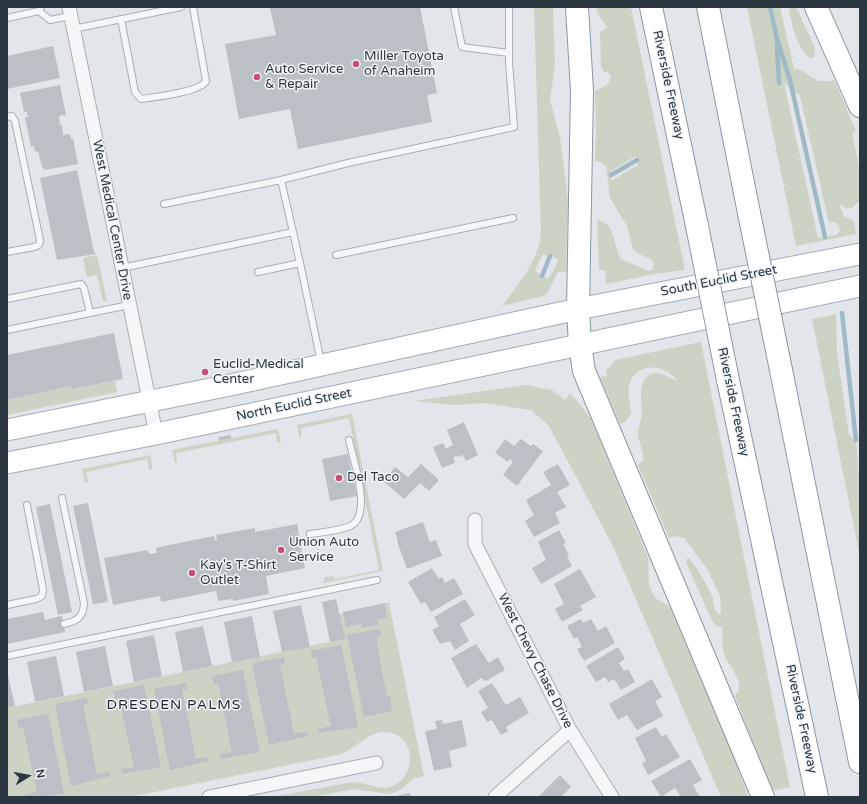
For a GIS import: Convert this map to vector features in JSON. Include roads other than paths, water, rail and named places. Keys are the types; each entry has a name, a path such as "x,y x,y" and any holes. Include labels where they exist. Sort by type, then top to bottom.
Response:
{"highway":[{"path":"577,7 582,91 578,309 580,345 584,371 763,797"},
{"name":"Riverside Freeway","path":"651,7 728,380 818,797"},
{"path":"708,7 860,762"},
{"path":"816,7 860,106"}],"main road":[{"name":"South Euclid Street","path":"578,309 860,254"},
{"path":"580,345 860,286"},
{"path":"7,430 322,365 578,309"},
{"name":"North Euclid Street","path":"7,463 156,434 580,345"}],"street":[{"name":"West Medical Center Drive","path":"71,17 156,434"},
{"name":"West Chevy Chase Drive","path":"475,520 474,544 570,730 612,797"},
{"path":"495,797 570,730"},
{"path":"209,797 376,763"}],"lane":[{"path":"7,18 40,9 50,20 71,17 122,20 181,7"},
{"path":"122,20 135,92 141,98 154,97 199,87 206,81 193,7"},
{"path":"454,7 462,47 509,53"},
{"path":"164,204 281,180 348,163 514,127 509,53 509,7"},
{"path":"7,117 12,116 15,122 40,240 39,245 34,247 7,252"},
{"path":"281,180 322,365"},
{"path":"336,256 513,218"},
{"path":"122,268 292,232"},
{"path":"258,272 300,263"},
{"path":"7,299 80,284 84,288 90,313"},
{"path":"7,330 129,305"},
{"path":"310,534 349,526 358,520 361,511 362,499 349,440"},
{"path":"62,498 84,604 80,618 74,622 64,624"},
{"path":"7,605 36,599 42,596 43,589 27,505"},
{"path":"7,656 376,580"}],"waterway":[{"path":"770,7 777,39 790,80 825,237"},
{"path":"777,45 779,83"},
{"path":"611,175 637,160"},
{"path":"542,276 550,256"},
{"path":"842,313 856,440"}],"place":[{"name":"Miller Toyota of Anaheim","path":"356,64"},
{"name":"Auto Service & Repair","path":"257,77"},
{"name":"Euclid-Medical Center","path":"205,372"},
{"name":"Del Taco","path":"339,478"},
{"name":"Union Auto Service","path":"281,550"},
{"name":"Kay's T-Shirt Outlet","path":"192,573"}],"district":[{"name":"DRESDEN PALMS","path":"174,705"}]}
